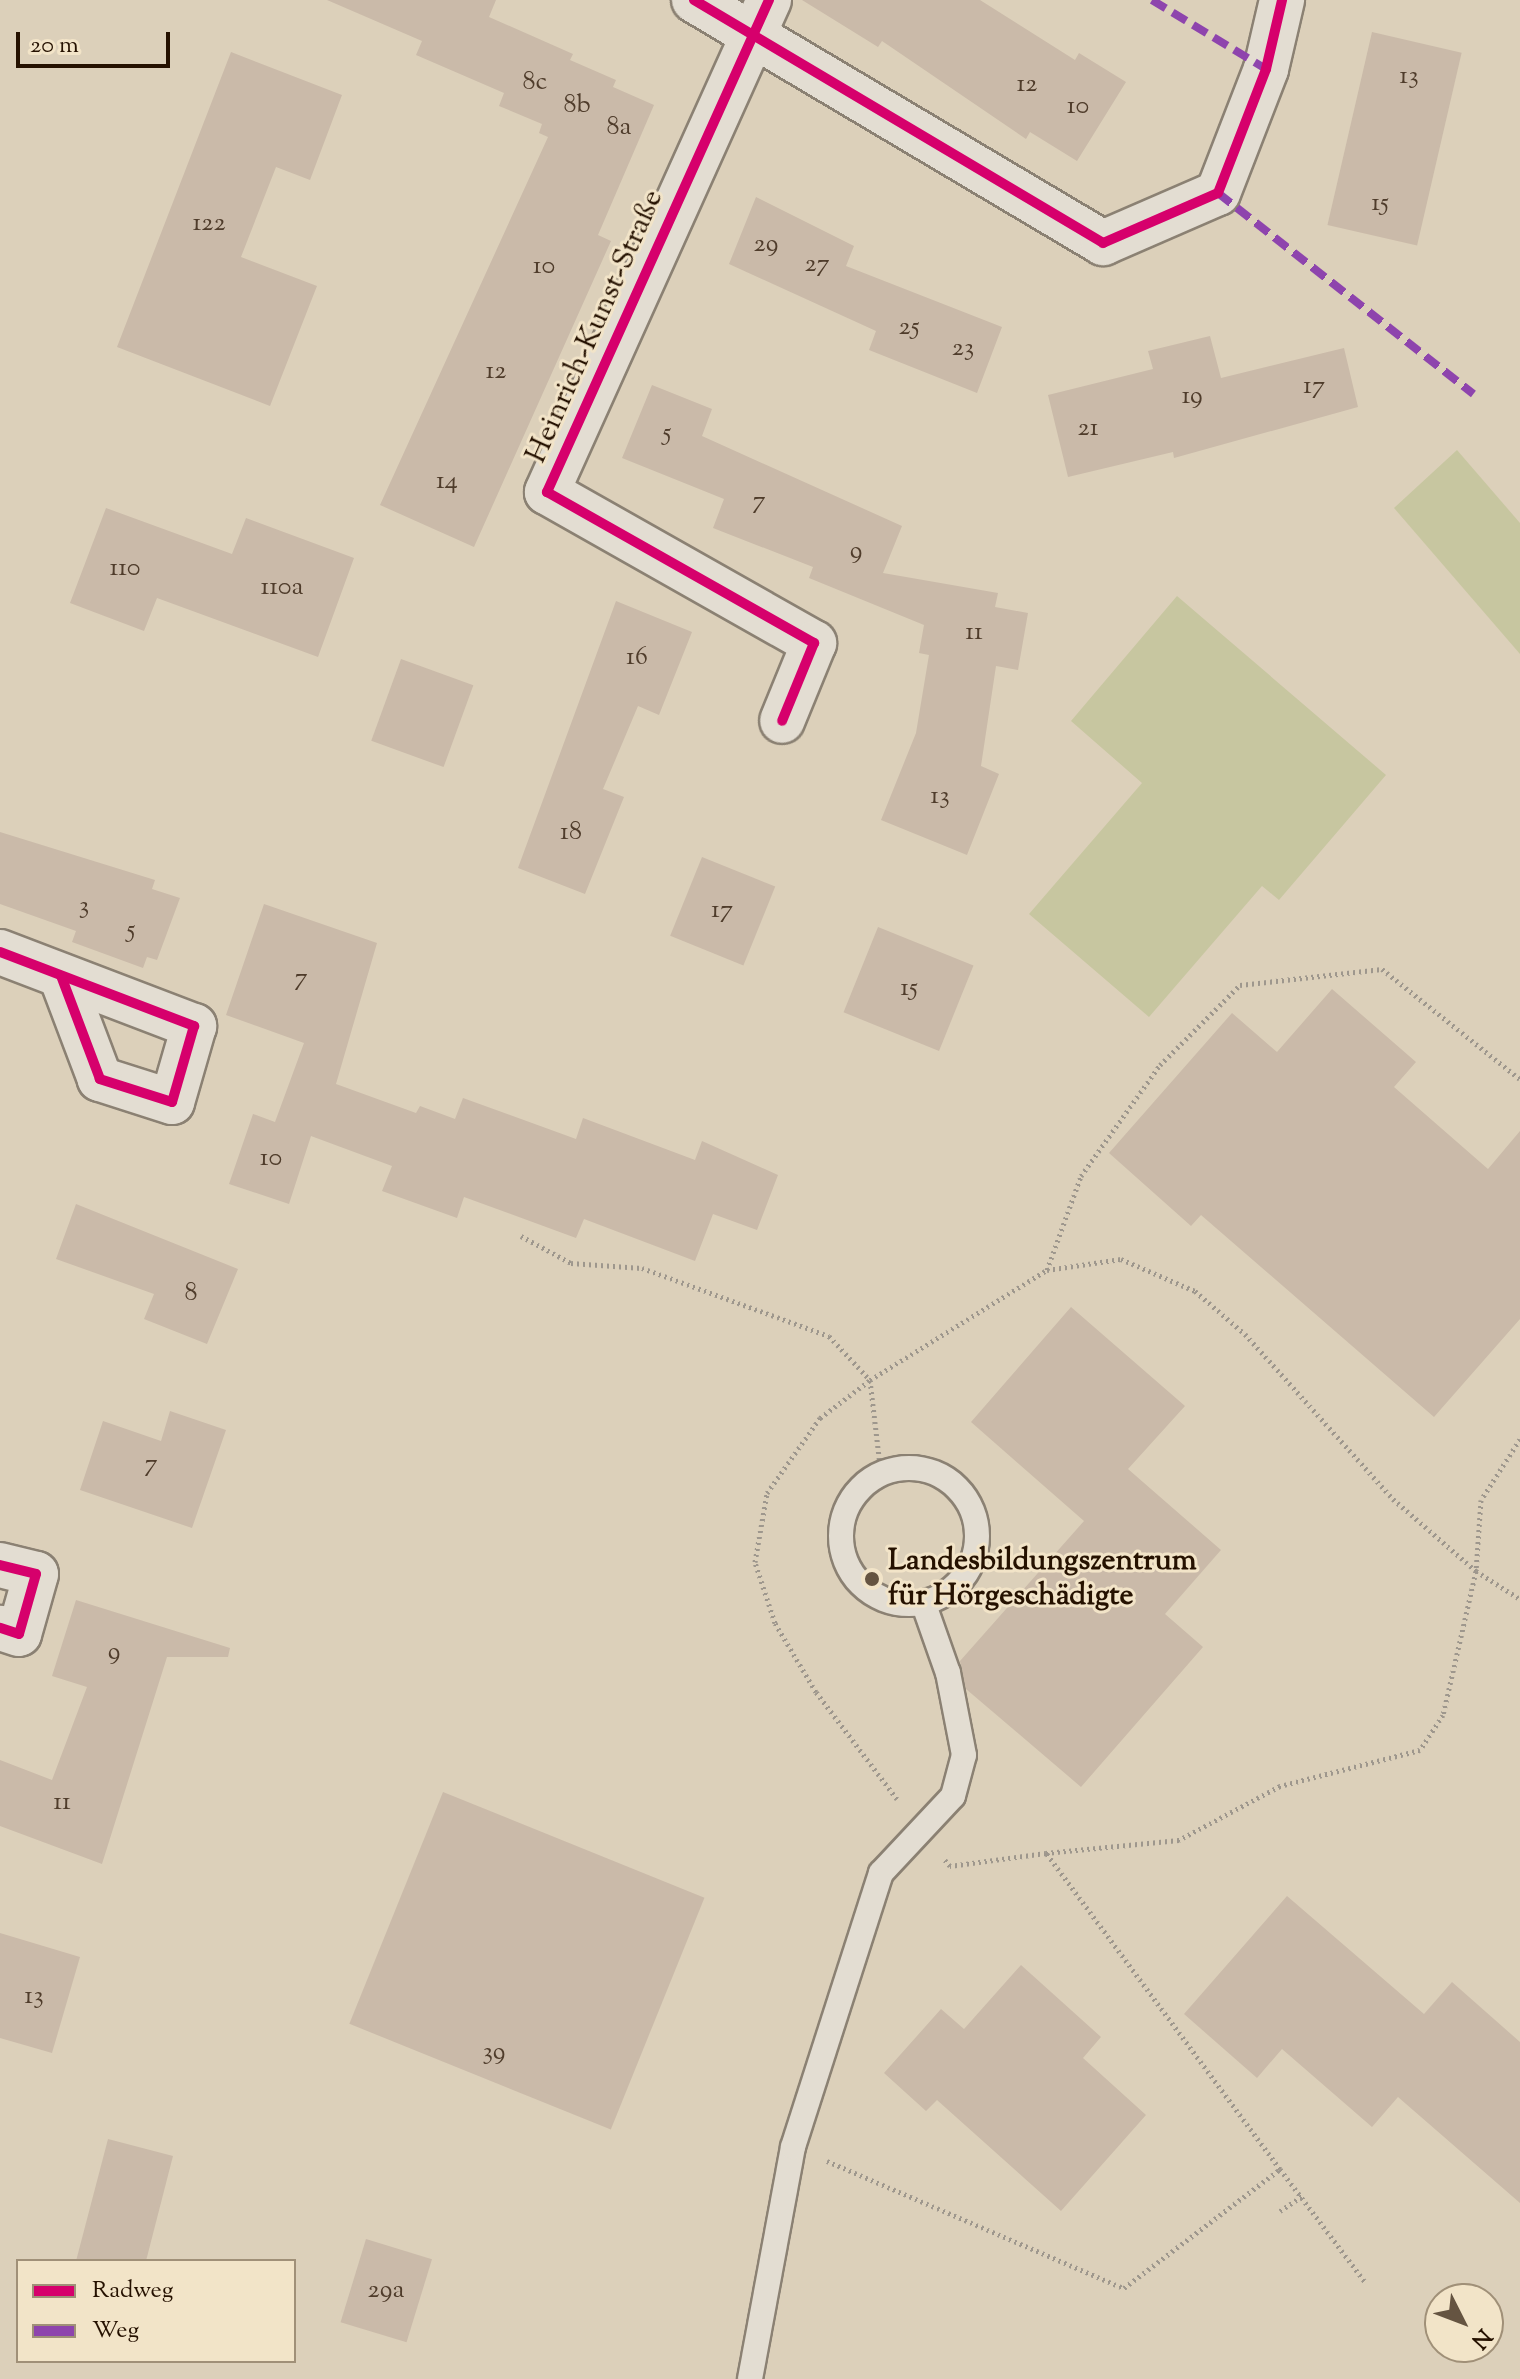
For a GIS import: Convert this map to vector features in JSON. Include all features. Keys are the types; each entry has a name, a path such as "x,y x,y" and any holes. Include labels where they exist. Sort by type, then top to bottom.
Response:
{"street":[{"path":"694,0 761,19 1103,243 1218,193 1266,69 1282,0"},
{"name":"Heinrich-Kunst-Straße","path":"761,19 547,492 814,643 782,721"},
{"path":"0,952 61,976"},
{"path":"0,1565 36,1574 19,1634 0,1628"}],"lane":[{"path":"926,1469 947,1478 974,1514 977,1537 962,1579 923,1602 879,1598 861,1585 844,1557 849,1503 881,1473 926,1469"},
{"path":"750,2379 793,2147 881,1873 953,1796 964,1755 948,1673 923,1602"}],"path":[{"path":"1047,1270 1081,1176 1160,1065 1240,985 1382,969 1520,1079"},
{"path":"521,1236 571,1263 642,1268 829,1336 870,1380 881,1473"},
{"path":"1520,1439 1481,1500 1476,1571 1443,1715 1420,1750 1280,1786 1179,1840 950,1866 816,1692 775,1623 755,1562 767,1493 820,1418 870,1380 1047,1270 1121,1259 1195,1291 1245,1334 1393,1499 1476,1571 1520,1599"},
{"path":"1046,1853 1366,2283"},
{"path":"793,2147 1124,2288 1280,2169"},
{"path":"1280,2211 1302,2196"}],"green space":[{"path":"1457,450 1520,523 1520,654 1394,508"},
{"path":"1177,596 1386,775 1279,900 1262,886 1149,1017 1029,914 1142,783 1071,721"}],"building":[{"path":"327,0 496,0 489,17 573,54 570,60 616,80 613,87 654,105 598,235 611,241 474,547 380,505 548,137 539,133 542,124 499,106 504,93 416,55 422,41"},
{"path":"802,0 980,0 1075,60 1079,53 1126,82 1077,161 1030,132 1026,139 882,41 878,47"},
{"path":"1372,32 1462,53 1417,246 1327,225"},
{"path":"231,52 342,95 310,180 276,167 241,257 317,286 270,406 117,347"},
{"path":"756,197 854,246 846,266 1002,327 977,393 869,350 876,331 729,264"},
{"path":"1210,336 1221,378 1344,348 1358,407 1174,458 1173,452 1068,477 1048,395 1153,369 1148,351"},
{"path":"652,385 712,409 702,436 902,526 883,573 998,593 995,607 1028,613 1018,670 996,666 981,766 999,774 967,855 881,820 916,733 929,655 919,653 924,625 809,578 813,567 713,528 724,499 622,458"},
{"path":"106,508 232,554 246,518 354,558 318,657 157,598 144,631 70,603"},
{"path":"616,601 692,632 659,715 638,706 603,789 624,797 585,894 518,868"},
{"path":"401,659 473,685 444,767 371,741"},
{"path":"0,832 155,880 152,889 180,898 157,960 147,957 143,968 72,942 76,931 0,904"},
{"path":"702,857 775,887 743,965 670,936"},
{"path":"264,904 377,943 336,1084 416,1113 420,1106 455,1119 463,1098 576,1139 583,1118 695,1160 702,1141 778,1175 757,1230 713,1214 695,1261 584,1219 576,1238 464,1197 457,1218 382,1191 392,1166 311,1136 289,1204 229,1184 253,1114 275,1122 304,1043 226,1015"},
{"path":"878,927 973,966 939,1051 844,1012"},
{"path":"1332,989 1416,1062 1394,1087 1488,1169 1520,1131 1520,1319 1434,1417 1201,1215 1191,1226 1109,1153 1232,1013 1277,1052"},
{"path":"76,1204 238,1269 207,1344 144,1319 154,1294 56,1259"},
{"path":"1071,1307 1185,1406 1128,1469 1221,1550 1165,1614 1203,1647 1081,1787 966,1689 960,1661 1084,1521 971,1422"},
{"path":"170,1411 226,1430 192,1528 80,1490 103,1421 161,1441"},
{"path":"76,1600 230,1648 228,1657 167,1657 102,1864 0,1826 0,1760 52,1780 87,1687 52,1676"},
{"path":"443,1792 704,1898 611,2129 349,2024"},
{"path":"1287,1896 1424,2014 1452,1982 1520,2042 1520,2203 1398,2097 1372,2127 1282,2049 1257,2078 1184,2014"},
{"path":"0,1933 80,1957 52,2053 0,2038"},
{"path":"1021,1965 1101,2037 1083,2058 1146,2115 1061,2211 937,2100 926,2111 884,2073 941,2009 964,2029"},
{"path":"108,2139 173,2156 147,2259 77,2259"},
{"path":"366,2239 432,2259 407,2342 341,2322"}],"marked path":[{"path":"1152,0 1266,69"},
{"path":"1218,193 1473,394"}],"cycle path":[{"path":"694,0 1103,243 1218,193 1266,69 1282,0"},
{"path":"769,0 547,492 814,643 782,721"},
{"path":"0,952 194,1026 172,1102 100,1079 61,976"},
{"path":"0,1565 36,1574 19,1634 0,1628"}],"place":[{"name":"Landesbildungszentrum für Hörgeschädigte","path":"872,1579"}]}
